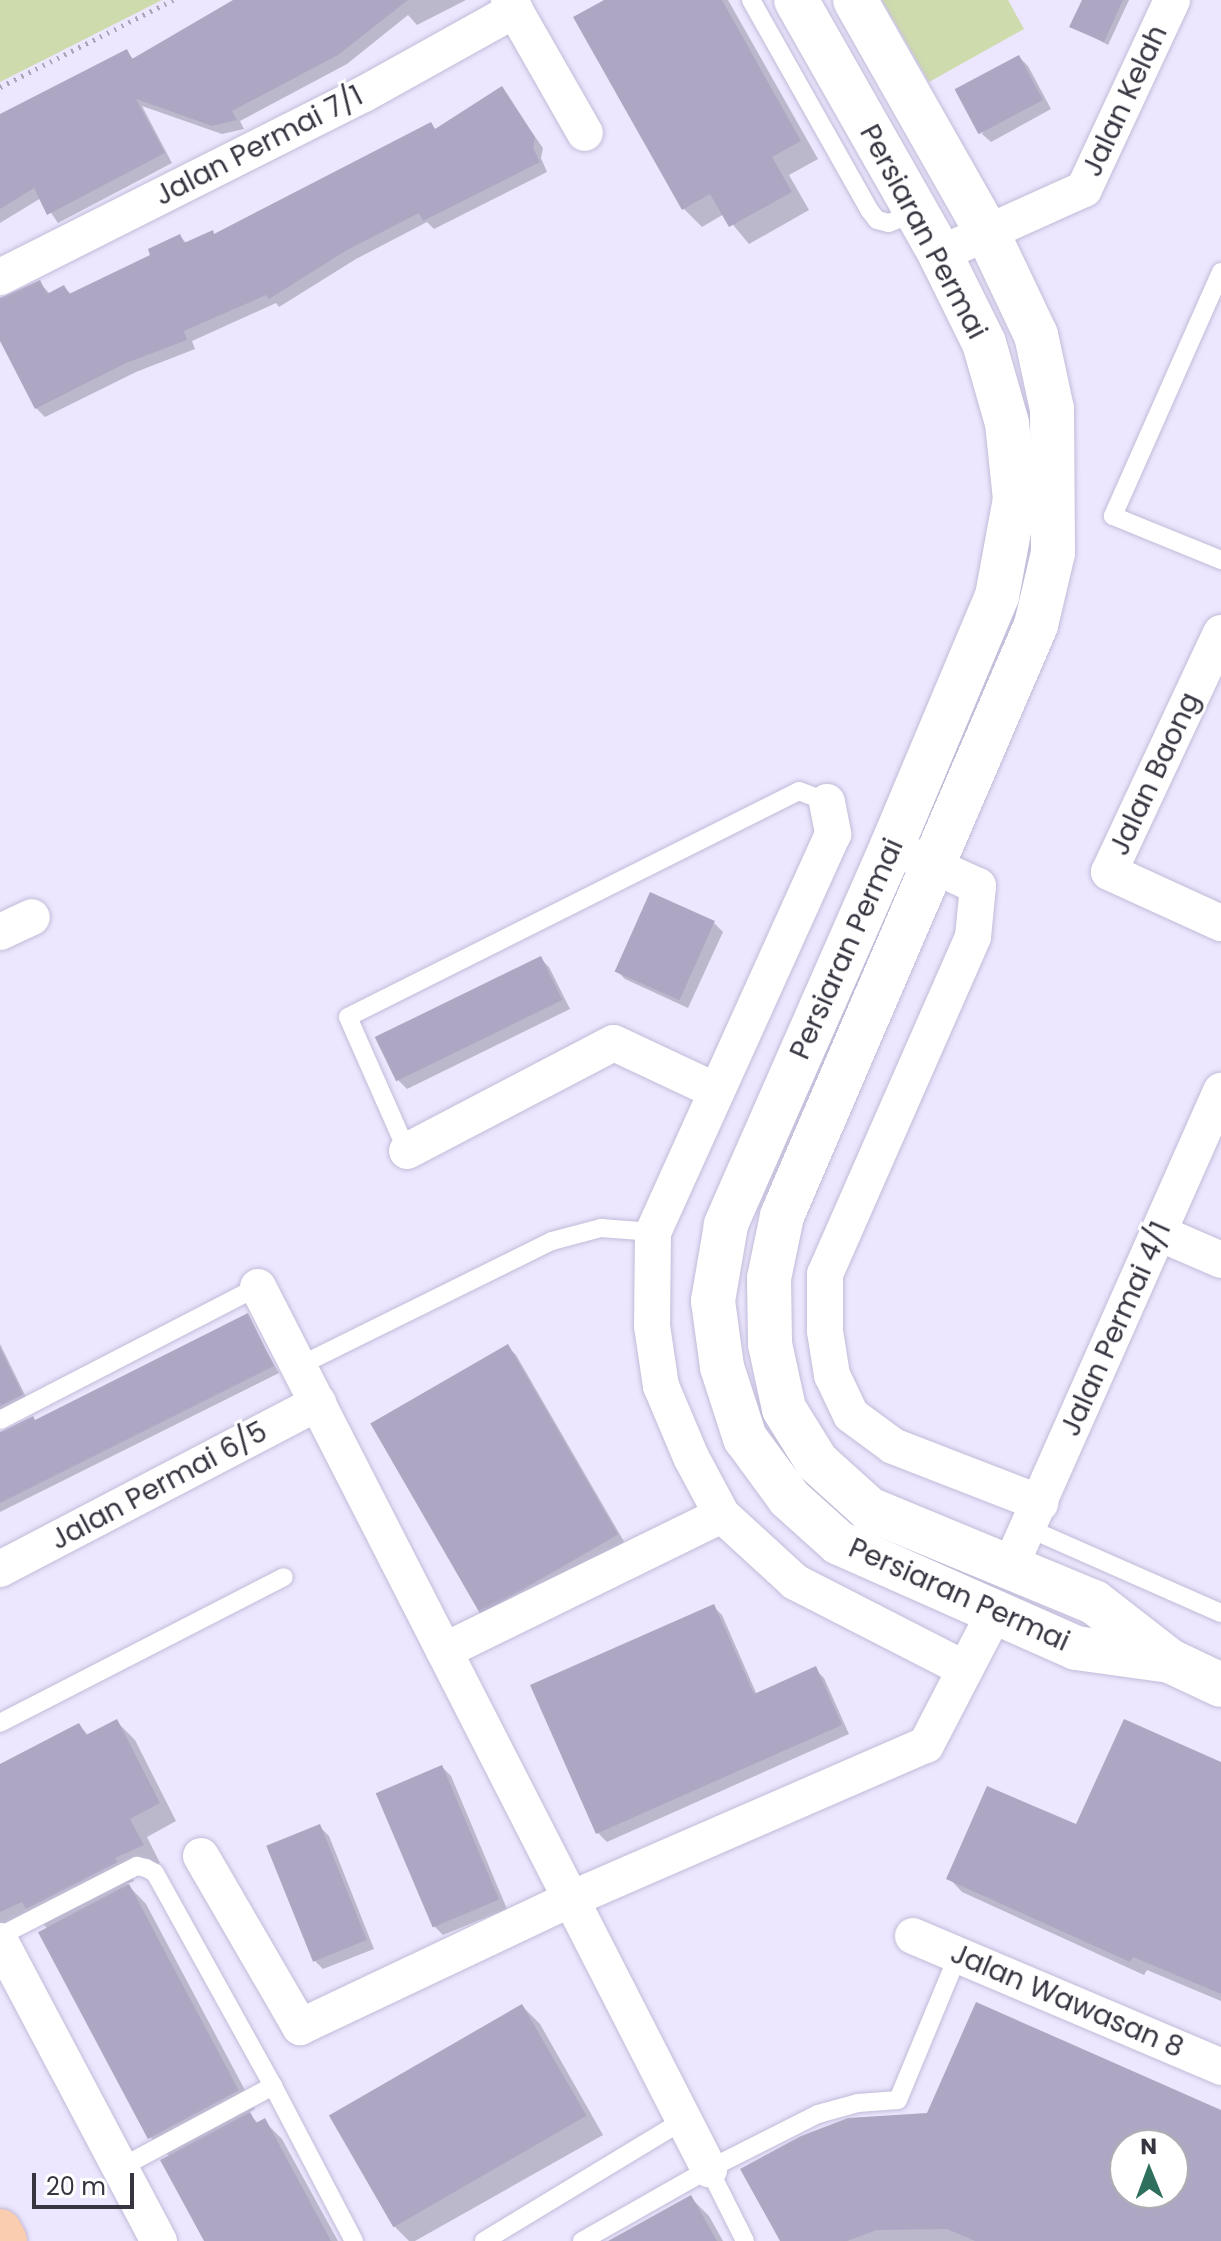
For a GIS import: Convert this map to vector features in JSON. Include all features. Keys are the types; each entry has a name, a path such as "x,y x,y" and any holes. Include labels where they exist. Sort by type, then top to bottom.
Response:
{"highway":[{"path":"0,2231 5,2241"}],"street":[{"name":"Persiaran Permai","path":"796,0 940,254 984,343 1007,423 1015,499 997,596 892,846 726,1225 713,1301 722,1367 745,1438 789,1498 839,1543 1076,1648 1170,1661"},
{"name":"Persiaran Permai","path":"855,0 987,232 1036,335 1052,409 1053,553 1036,625 782,1216 769,1278 770,1344 784,1409 817,1462 869,1509 1094,1602 1170,1661"},
{"name":"Jalan Kelah","path":"940,254 1084,189 1172,0"},
{"path":"512,5 585,133"},
{"name":"Jalan Permai 7/1","path":"0,277 364,94 512,5"},
{"name":"Jalan Baong","path":"1221,635 1109,872 1221,923"},
{"path":"827,802 833,834 714,1090 653,1232 652,1326 661,1386 691,1457 722,1515 795,1582 965,1669"},
{"path":"892,846 978,886 973,937 825,1274 827,1346 832,1375 851,1415 893,1446 1034,1515"},
{"path":"407,1151 614,1043 714,1090"},
{"name":"Jalan Permai 4/1","path":"1010,1567 1221,1091"},
{"path":"1159,1233 1221,1260"},
{"path":"258,1287 709,2169"},
{"name":"Jalan Permai 6/5","path":"0,1569 318,1403"},
{"path":"444,1651 722,1515"},
{"path":"201,1856 300,2027 571,1899 926,1745 995,1612"},
{"path":"1170,1661 1221,1685"},
{"name":"Jalan Wawasan 8","path":"913,1936 1221,2067"},
{"path":"0,1938 159,2241"}],"lane":[{"path":"751,0 877,220 889,223 916,212"},
{"path":"1221,272 1113,516 1221,560"},
{"path":"407,1151 348,1017 799,791 827,802"},
{"path":"299,1366 552,1241 601,1228 653,1232"},
{"path":"0,1420 258,1287"},
{"path":"1034,1515 1221,1613"},
{"path":"0,1723 284,1577"},
{"path":"0,1938 137,1866 155,1873 273,2086 354,2241"},
{"path":"582,2241 709,2169 818,2114 858,2103 898,2100 958,1955"},
{"path":"120,2168 273,2086"},
{"path":"484,2241 684,2120"},
{"path":"709,2169 745,2241"}],"path":[{"path":"0,87 173,0"}],"green space":[{"path":"0,0 162,0 0,82"},
{"path":"882,0 1008,0 1024,29 929,82"}],"building":[{"path":"233,0 408,0 338,55 232,111 237,120 212,126 136,99 165,153 47,215 34,188 0,209 0,114 127,49 132,59"},
{"path":"604,0 722,0 801,141 772,157 792,192 729,227 710,194 682,210 573,17"},
{"path":"1082,0 1123,0 1104,42 1069,27"},
{"path":"1019,55 1043,100 978,134 955,89"},
{"path":"502,86 535,137 533,148 540,162 423,221 419,213 347,250 269,299 266,295 184,331 187,340 126,363 35,409 0,341 0,298 40,280 47,294 64,285 69,294 150,255 148,249 180,234 184,243 213,230 214,234 431,122 435,129"},
{"path":"650,892 715,921 679,1000 615,971"},
{"path":"541,956 562,1000 396,1081 375,1037"},
{"path":"248,1313 274,1366 0,1503 0,1432 33,1416 35,1420"},
{"path":"508,1344 618,1535 480,1614 370,1424"},
{"path":"0,1348 23,1395 0,1406"},
{"path":"714,1604 754,1694 816,1666 842,1725 596,1834 530,1685"},
{"path":"117,1719 160,1803 130,1819 144,1845 115,1858 118,1862 26,1909 22,1902 0,1912 0,1764 79,1723 86,1735"},
{"path":"1124,1719 1221,1762 1221,1994 1133,1957 1130,1962 946,1879 987,1786 1076,1824"},
{"path":"442,1765 499,1899 433,1928 376,1793"},
{"path":"320,1824 367,1940 313,1962 266,1846"},
{"path":"129,1884 239,2091 148,2139 38,1932"},
{"path":"976,2002 1221,2110 1221,2241 975,2241 947,2229 877,2230 847,2241 780,2241 740,2169 801,2136 848,2118 927,2113"},
{"path":"522,2004 586,2116 393,2227 329,2116"},
{"path":"250,2112 256,2123 265,2118 331,2241 204,2241 160,2160"},
{"path":"691,2195 717,2241 608,2241"}]}
